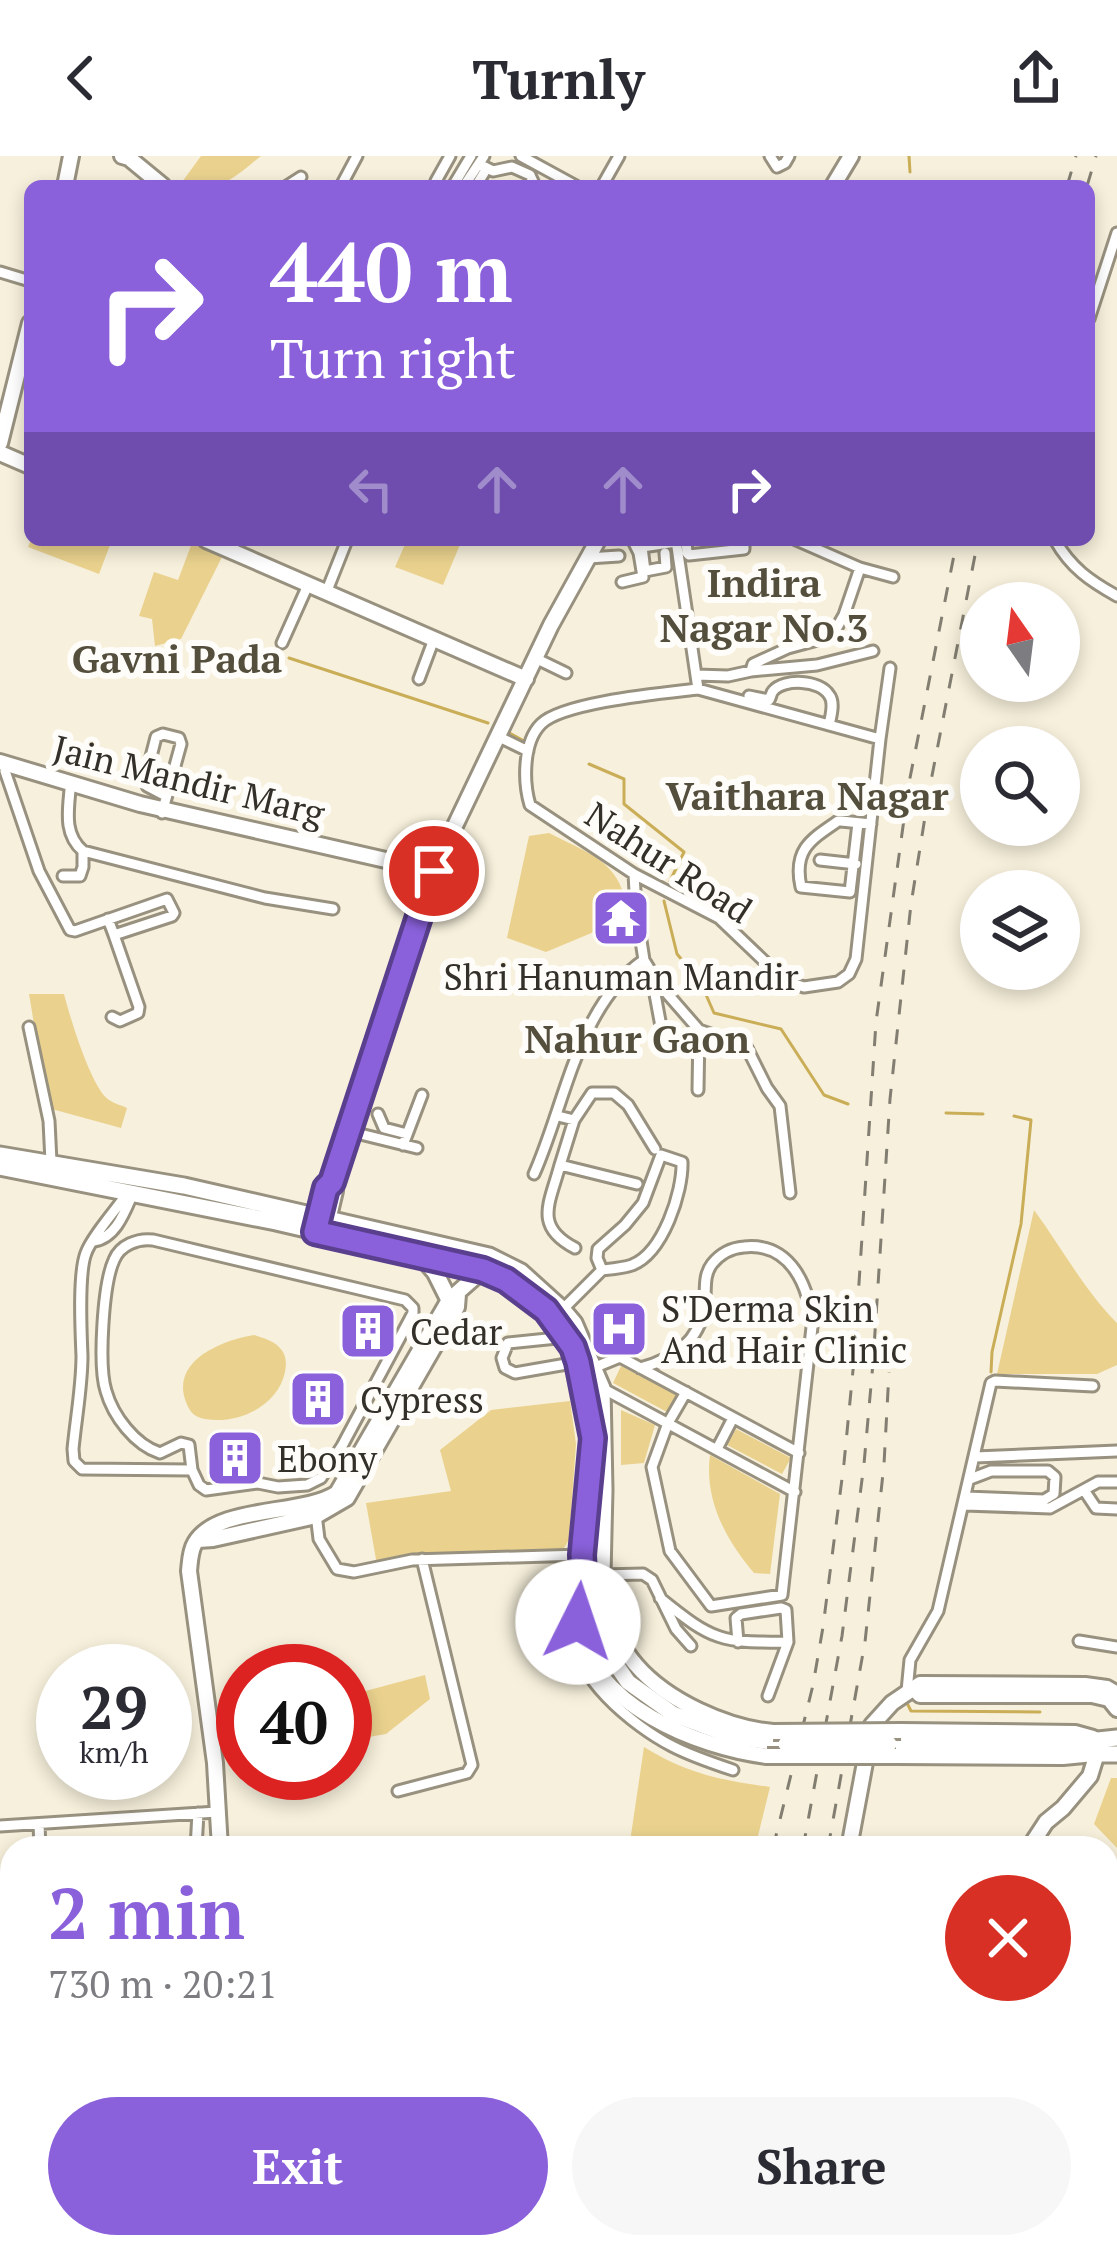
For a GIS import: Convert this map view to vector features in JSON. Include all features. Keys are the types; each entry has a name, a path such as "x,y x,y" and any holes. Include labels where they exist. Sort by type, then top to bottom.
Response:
{"main road":[{"path":"0,1155 184,1186 421,1256 486,1263 546,1310 602,1388 602,1575 610,1624 608,1648"},
{"path":"0,1167 322,1225 521,1272 574,1323 585,1365 593,1438 582,1555 584,1594 593,1630 628,1682 673,1714 734,1737 895,1744 1102,1742 1117,1754"},
{"path":"421,1256 453,1298"}],"street":[{"path":"770,156 776,167 789,156"},
{"path":"833,176 850,156"},
{"path":"126,157 155,180"},
{"path":"480,161 493,171 522,162 562,180"},
{"path":"296,180 301,177"},
{"path":"1095,301 1117,233"},
{"path":"0,442 24,361"},
{"path":"220,546 526,679"},
{"path":"326,593 345,546"},
{"path":"322,1225 326,1188 332,1182 432,874 535,658 595,546"},
{"path":"622,582 643,577 635,546"},
{"path":"648,546 642,547 646,571 666,567 665,553"},
{"path":"677,546 698,689"},
{"path":"686,546 689,555 744,546"},
{"path":"810,546 892,577"},
{"path":"1059,546 1084,577 1117,596"},
{"path":"588,558 619,556"},
{"path":"751,671 753,664 788,648 832,637 860,568"},
{"path":"282,643 308,585"},
{"path":"418,679 434,640"},
{"path":"696,675 728,676 817,665 873,651"},
{"path":"535,658 566,673"},
{"name":"Nahur Road","path":"528,751 525,790 530,805 634,874 719,919 785,982 804,987 838,982 849,974 856,959 890,668"},
{"path":"497,736 528,751 537,727 548,718 620,698 698,689 770,700 779,686 806,682 832,699 829,724"},
{"path":"754,699 880,739"},
{"path":"164,734 179,738 181,744 163,807 145,780 156,736 164,734"},
{"path":"2,768 38,868 67,927 75,931 167,899 171,903 172,916 114,934"},
{"name":"Jain Mandir Marg","path":"2,768 125,803 163,807 243,831 432,874"},
{"path":"63,786 69,828 82,851 265,898 332,908"},
{"path":"858,823 850,892 801,886 806,847 836,822 858,823 871,824"},
{"path":"63,876 80,876 82,851"},
{"path":"820,860 866,865"},
{"path":"634,874 644,960 658,983 699,1030 746,1046 781,1106 790,1193"},
{"path":"108,919 139,1007 138,1013 124,1020 112,1018"},
{"path":"535,1174 585,1036 614,988 644,960"},
{"path":"652,973 665,1048"},
{"path":"29,1028 49,1121 51,1162"},
{"path":"698,1090 699,1030"},
{"path":"575,1248 552,1232 546,1216 574,1120 592,1093 614,1093 628,1106 655,1149"},
{"path":"405,1139 422,1096"},
{"path":"378,1114 382,1133"},
{"path":"558,1115 574,1120"},
{"path":"349,1131 382,1133 417,1148"},
{"path":"562,1310 602,1270 633,1264 653,1250 676,1202 682,1162 661,1155 643,1202 598,1249 602,1270"},
{"path":"560,1166 637,1184"},
{"path":"131,1192 85,1255 74,1461 88,1469 192,1470"},
{"path":"153,1240 410,1302 413,1313 321,1478 307,1485 258,1483 210,1490 199,1485 192,1470 189,1445 182,1443 160,1454 142,1446 104,1386 104,1307 113,1261 125,1246 153,1240"},
{"path":"640,1368 682,1350 696,1332 704,1311 706,1274 726,1252 760,1246 791,1262 811,1302 812,1327 782,1594 711,1606 670,1551 652,1467 686,1392"},
{"path":"219,1836 215,1763 189,1571 192,1546 198,1540 316,1509 345,1487 453,1298 486,1263"},
{"path":"567,1337 508,1342 502,1358 505,1367 515,1373 620,1357 799,1453"},
{"path":"910,1690 910,1660 938,1611 974,1477 991,1383 1093,1386"},
{"path":"602,1388 795,1492"},
{"path":"717,1449 734,1418"},
{"path":"975,1456 1117,1451"},
{"path":"968,1500 1044,1500 1054,1494 1053,1472 1003,1470 974,1477"},
{"path":"968,1500 1051,1508 1098,1482 1117,1482"},
{"path":"1084,1490 1096,1508 1117,1509"},
{"path":"285,1492 289,1516"},
{"path":"316,1509 319,1540 337,1569 354,1572 422,1559 582,1555"},
{"path":"398,1791 467,1772 472,1766 422,1559"},
{"path":"602,1575 643,1574 652,1580 676,1629 691,1646"},
{"path":"584,1594 574,1641 586,1670 615,1706 668,1744 733,1770"},
{"path":"661,1598 716,1638 788,1642"},
{"path":"738,1642 736,1618 741,1614 786,1610 788,1642 768,1696"},
{"path":"578,1622 595,1664 610,1685 640,1710 707,1744 767,1756 895,1744"},
{"path":"610,1624 622,1647 657,1684 721,1721 779,1738"},
{"path":"1079,1641 1117,1647"},
{"path":"851,1836 872,1725 920,1684 1092,1690 1113,1698"},
{"path":"1037,1836 1090,1776 1102,1742"},
{"path":"0,1826 217,1812"},
{"path":"197,1836 198,1813"},
{"path":"39,1824 40,1836"}],"shaded area":[{"path":"201,156 261,156 228,180 183,180"},
{"path":"28,546 110,546 99,574"},
{"path":"191,546 222,557 181,639 155,646 152,619 139,616 154,572 178,580"},
{"path":"404,546 459,546 443,585 395,567"},
{"path":"549,833 605,864 620,883 624,899 609,904 601,929 546,952 507,938 529,836"},
{"path":"29,994 64,994 95,1082 109,1100 127,1108 121,1128 48,1108"},
{"path":"1034,1210 1117,1323 1117,1365 1097,1374 997,1374"},
{"path":"254,1335 285,1355 285,1372 274,1395 243,1416 218,1420 193,1414 183,1388 192,1364 214,1348"},
{"path":"621,1366 676,1395 667,1412 613,1383"},
{"path":"570,1401 576,1444 569,1540 562,1551 418,1557 377,1565 366,1503 451,1491 440,1450 491,1410"},
{"path":"621,1410 655,1425 644,1463 621,1465"},
{"path":"736,1429 791,1458 782,1474 727,1445"},
{"path":"710,1455 780,1494 770,1574 754,1573 726,1533 710,1488"},
{"path":"425,1675 430,1699 386,1734 372,1736 372,1689"},
{"path":"644,1747 705,1774 770,1787 758,1836 631,1835"},
{"path":"1111,1778 1117,1778 1117,1836 1106,1836 1094,1824"}],"waterway":[{"path":"909,156 910,172"},
{"path":"289,658 488,723"},
{"path":"506,731 524,741"},
{"path":"589,764 624,779 624,804 684,852 670,881"},
{"path":"664,901 677,954 700,981 714,1013 781,1029 824,1095 848,1104"},
{"path":"946,1113 983,1114"},
{"path":"991,1372 1021,1224 1031,1120 1014,1116"},
{"path":"908,1705 911,1711 1040,1712"}],"railway":[{"path":"1069,180 1076,156"},
{"path":"1089,180 1096,156"},
{"path":"776,1836 823,1627 854,1360 876,1022 909,783 956,546"},
{"path":"805,1836 842,1636 864,1464 890,1099 911,904 977,546"},
{"path":"830,1836 865,1642 889,1372"}],"place":[{"name":"Shri Hanuman Mandir","path":"621,918"},
{"name":"S'Derma Skin And Hair Clinic","path":"619,1329"},
{"name":"Cedar","path":"368,1331"},
{"name":"Cypress","path":"318,1399"},
{"name":"Ebony","path":"235,1458"}],"district":[{"name":"Indira Nagar No.3","path":"764,604"},
{"name":"Gavni Pada","path":"177,658"},
{"name":"Vaithara Nagar","path":"807,795"},
{"name":"Nahur Gaon","path":"637,1038"}],"route":[{"path":"434,871 315,1232 483,1270 506,1280 546,1310 562,1329 578,1362 593,1438 582,1555 584,1594 578,1622"}]}
